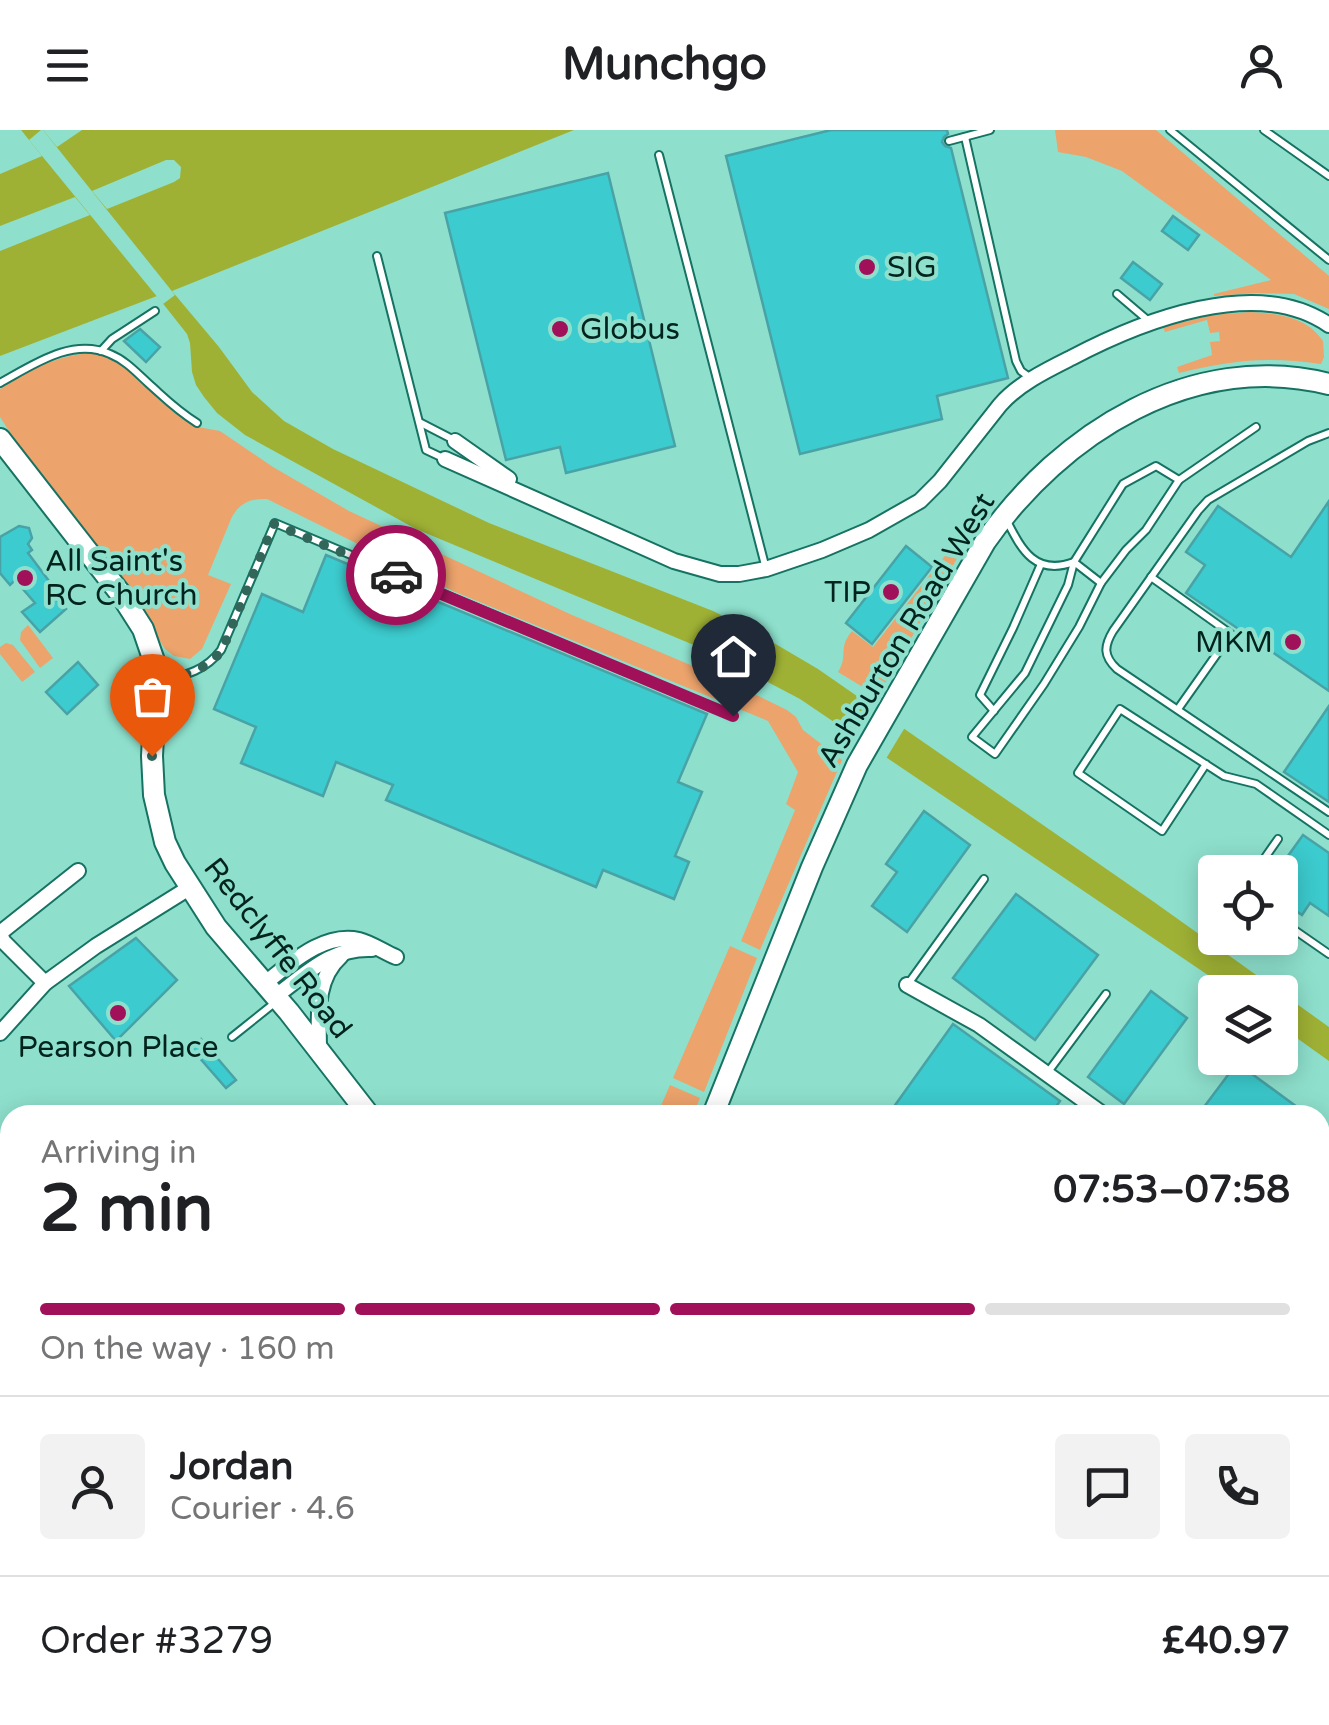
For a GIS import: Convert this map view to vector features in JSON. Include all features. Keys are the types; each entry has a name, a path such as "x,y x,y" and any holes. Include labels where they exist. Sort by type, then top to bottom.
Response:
{"main road":[{"name":"Ashburton Road West","path":"717,1105 857,765 1004,515 1042,474 1082,440 1152,400 1200,384 1252,376 1306,378 1329,384"},
{"name":"Redclyffe Road","path":"0,439 132,609 149,646 156,679 152,756 155,805 165,842 189,888 216,927 361,1105"}],"street":[{"path":"445,459 674,561 720,574 766,570 869,530 920,501 1006,398 1088,348 1151,323 1207,308 1260,303 1303,310 1329,325"},
{"path":"455,441 534,496"},
{"path":"45,983 3,941 0,933 78,871"},
{"path":"0,1033 45,983 189,888"},
{"path":"273,993 312,950 337,940 359,940 396,958"},
{"path":"319,1051 322,985 334,962 350,950"},
{"path":"273,993 321,962 350,950 378,950"},
{"path":"907,985 979,1025 1090,1105"}],"lane":[{"path":"949,140 990,130"},
{"path":"1170,130 1329,260"},
{"path":"1264,130 1329,176"},
{"path":"965,137 1016,362 1034,380"},
{"path":"659,155 766,570"},
{"path":"377,256 426,450 445,459"},
{"path":"1118,294 1151,323"},
{"path":"101,350 155,311"},
{"path":"0,383 62,352 101,350 124,362 173,408 197,422"},
{"path":"420,423 455,441"},
{"path":"1179,480 1156,466 1123,484 1074,562 1068,585 1024,673 972,737 996,754 1070,642 1102,583 1146,530 1179,480 1256,427"},
{"path":"1329,433 1308,441 1208,500 1107,641 1106,654 1117,669 1329,812"},
{"path":"1004,515 1026,554 1053,567 1074,562"},
{"path":"156,679 198,671 222,650 274,524 733,716"},
{"path":"1074,562 1102,583"},
{"path":"994,711 980,695 1041,564"},
{"path":"1151,577 1231,634 1178,710"},
{"path":"1206,764 1162,831 1078,773 1120,709 1206,764 1224,776 1256,784 1329,835"},
{"path":"1267,855 1278,839"},
{"path":"907,985 984,879"},
{"path":"1298,932 1329,954"},
{"path":"232,1037 273,993"},
{"path":"1047,1073 1106,994"}],"shaded area":[{"path":"21,130 43,130 57,147 82,130 574,130 172,291 252,392 284,421 333,449 489,523 713,611 755,632 818,669 1198,933 1198,955 1228,955 1256,975 1208,975 800,699 713,653 416,529 245,435 217,413 196,385 187,334 157,296 0,356 0,251 90,215 75,197 0,226 0,174 42,156","holes":["166,160 174,160 181,167 180,178 107,209 92,191"]},
{"path":"1055,130 1156,130 1329,276 1329,309 1294,294 1214,296 1271,280 1122,171 1086,157 1058,152"},
{"path":"1212,315 1281,315 1309,326 1323,341 1321,364 1250,361 1179,373 1177,367 1212,355 1210,342 1220,341 1219,332 1210,333 1207,320 1165,332 1163,327"},
{"path":"87,353 120,362 183,419 220,431 349,511 572,615 726,680 796,717 803,730 842,760 760,950 741,941 795,810 786,804 798,772 768,721 453,591 267,499 245,503 234,514 208,575 231,584 202,649 190,659 174,656 165,649 131,596 0,417 0,389 41,365"},
{"path":"966,529 971,534 876,695 838,672 852,631 873,647"},
{"path":"28,625 53,658 40,668 20,640"},
{"path":"6,643 13,645 35,672 22,682 0,654 0,647"},
{"path":"730,946 757,958 704,1092 673,1078"},
{"path":"1298,1005 1329,1027 1329,1061 1298,1039"},
{"path":"670,1085 700,1098 697,1105 661,1105"}],"pier":[{"path":"41,130 175,295 163,304 29,140"},
{"path":"873,701 907,724 884,762 850,739"}],"building":[{"name":"SIG","path":"831,130 947,130 942,142 951,148 1008,378 937,396 942,419 800,454 726,156"},
{"name":"Globus","path":"608,173 675,446 566,473 560,447 506,460 445,213"},
{"path":"1173,216 1199,235 1188,250 1162,231"},
{"path":"1133,262 1162,284 1150,300 1121,278"},
{"path":"140,329 160,347 146,362 124,341"},
{"name":"MKM","path":"1329,501 1329,691 1186,593 1205,565 1186,552 1218,506 1291,557"},
{"name":"All Saint's RC Church","path":"19,526 29,528 32,538 28,544 32,550 28,553 55,589 51,594 66,609 40,632 22,612 35,603 15,580 10,585 0,573 0,537"},
{"name":"TIP","path":"906,546 932,567 872,644 846,623"},
{"path":"326,555 707,714 678,782 702,792 675,856 689,862 674,899 603,870 596,887 386,800 393,785 336,762 323,796 241,763 256,727 214,709 262,594 303,612"},
{"path":"78,662 98,685 67,714 46,692"},
{"path":"1329,706 1329,802 1284,772"},
{"path":"924,811 970,845 907,932 872,906 897,872 886,864"},
{"path":"1303,835 1329,853 1329,916 1310,903 1302,915 1298,912 1298,855 1289,855"},
{"path":"1016,894 1098,955 1035,1040 953,978"},
{"name":"Pearson Place","path":"136,938 177,980 116,1041 69,986"},
{"path":"1151,991 1187,1018 1124,1104 1088,1077"},
{"path":"953,1024 1060,1101 1057,1105 895,1105"},
{"path":"201,1039 236,1080 226,1088 191,1048"},
{"path":"1228,1075 1253,1075 1294,1105 1206,1105"}],"way so far":[{"path":"152,756 156,679 198,671 222,650 274,524 396,575"}],"place":[{"name":"SIG","path":"867,267"},
{"name":"Globus","path":"560,329"},
{"name":"All Saint's RC Church","path":"25,578"},
{"name":"TIP","path":"891,592"},
{"name":"MKM","path":"1293,642"},
{"name":"Pearson Place","path":"118,1013"}],"route":[{"path":"396,575 733,716"}]}
